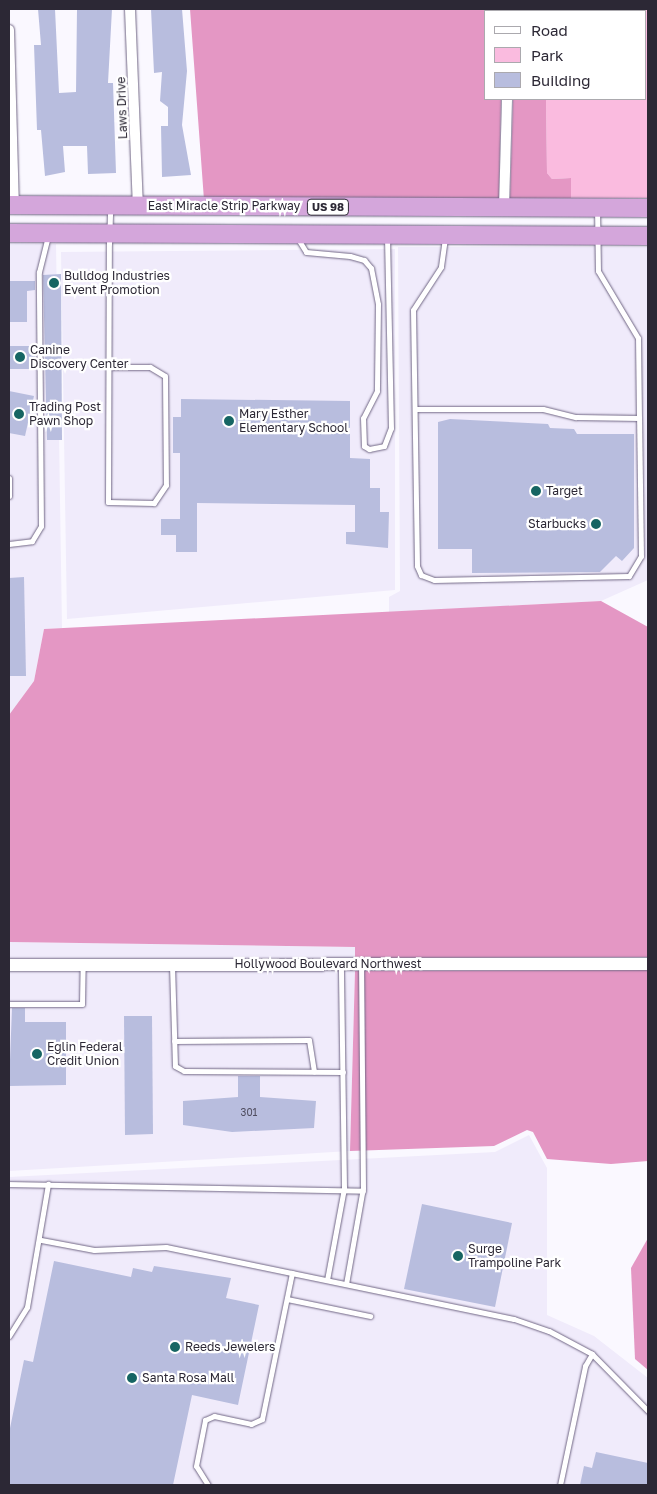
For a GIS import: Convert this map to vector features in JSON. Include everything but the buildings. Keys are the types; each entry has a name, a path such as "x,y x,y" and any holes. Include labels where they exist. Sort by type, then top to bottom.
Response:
{"highway":[{"name":"East Miracle Strip Parkway","path":"11,205 648,208"},
{"path":"9,233 648,236"}],"street":[{"name":"Laws Drive","path":"130,9 138,206"},
{"path":"9,30 11,205"},
{"path":"504,207 507,100"},
{"name":"Hollywood Boulevard Northwest","path":"9,965 648,964"}],"lane":[{"path":"109,367 150,367 165,376 166,485 154,503 108,502 110,206"},
{"path":"445,235 441,267 413,310 417,566 421,575 434,580 629,576 641,556 638,338 598,271 597,208"},
{"path":"9,544 32,541 41,526 39,272 48,233"},
{"path":"295,234 306,252 350,256 364,260 371,268 378,314 377,391 363,418 364,446 369,449 384,446 391,428 387,235"},
{"path":"415,410 543,409 576,417 639,418"},
{"path":"9,478 9,496"},
{"path":"172,964 175,1066 184,1071 343,1072"},
{"path":"327,1280 344,1191 341,964"},
{"path":"346,1284 363,1191 361,964"},
{"path":"9,1004 82,1004 83,965"},
{"path":"174,1041 308,1040 314,1072"},
{"path":"9,1184 363,1191"},
{"path":"9,1336 27,1307 41,1240 48,1184"},
{"path":"41,1240 94,1250 156,1245 523,1322 592,1354 648,1411"},
{"path":"208,1485 196,1466 205,1420 214,1416 251,1424 262,1419 292,1273"},
{"path":"287,1299 370,1316"},
{"path":"560,1485 585,1366 592,1354"}],"shaded area":[{"path":"190,9 504,9 484,10 484,100 501,100 499,199 204,200"},
{"path":"515,9 575,9 545,10"},
{"path":"513,100 546,100 547,173 552,179 571,178 571,198 510,198"},
{"path":"9,243 56,244 62,628 44,629 34,681 9,715"},
{"path":"398,247 648,247 648,580 601,601 389,612 389,597 400,591"},
{"name":"Mary Esther Elementary School","path":"395,249 395,590 67,619 61,252"},
{"path":"601,601 648,627 648,957 355,958 355,947 10,942 9,715 34,681 44,629"},
{"path":"9,932 10,942 355,947 355,958 9,959"},
{"path":"648,970 648,1161 611,1164 547,1159 533,1132 527,1130 494,1146 350,1151 355,971"},
{"path":"355,971 350,1151 9,1171 9,972"},
{"name":"Santa Rosa Mall","path":"529,1135 547,1168 547,1315 594,1336 648,1378 648,1485 9,1485 9,1177 495,1152"},
{"path":"648,1238 648,1370 635,1359 631,1268"}],"green space":[{"path":"575,9 648,9 648,198 571,198 571,178 552,179 547,173 546,100 647,100 647,10"}],"place":[{"name":"Bulldog Industries Event Promotion","path":"54,283"},
{"name":"Canine Discovery Center","path":"20,357"},
{"name":"Trading Post Pawn Shop","path":"19,414"},
{"name":"Mary Esther Elementary School","path":"229,421"},
{"name":"Target","path":"536,491"},
{"name":"Starbucks","path":"596,524"},
{"name":"Eglin Federal Credit Union","path":"37,1054"},
{"name":"Surge Trampoline Park","path":"458,1256"},
{"name":"Reeds Jewelers","path":"175,1347"},
{"name":"Santa Rosa Mall","path":"132,1378"}]}
